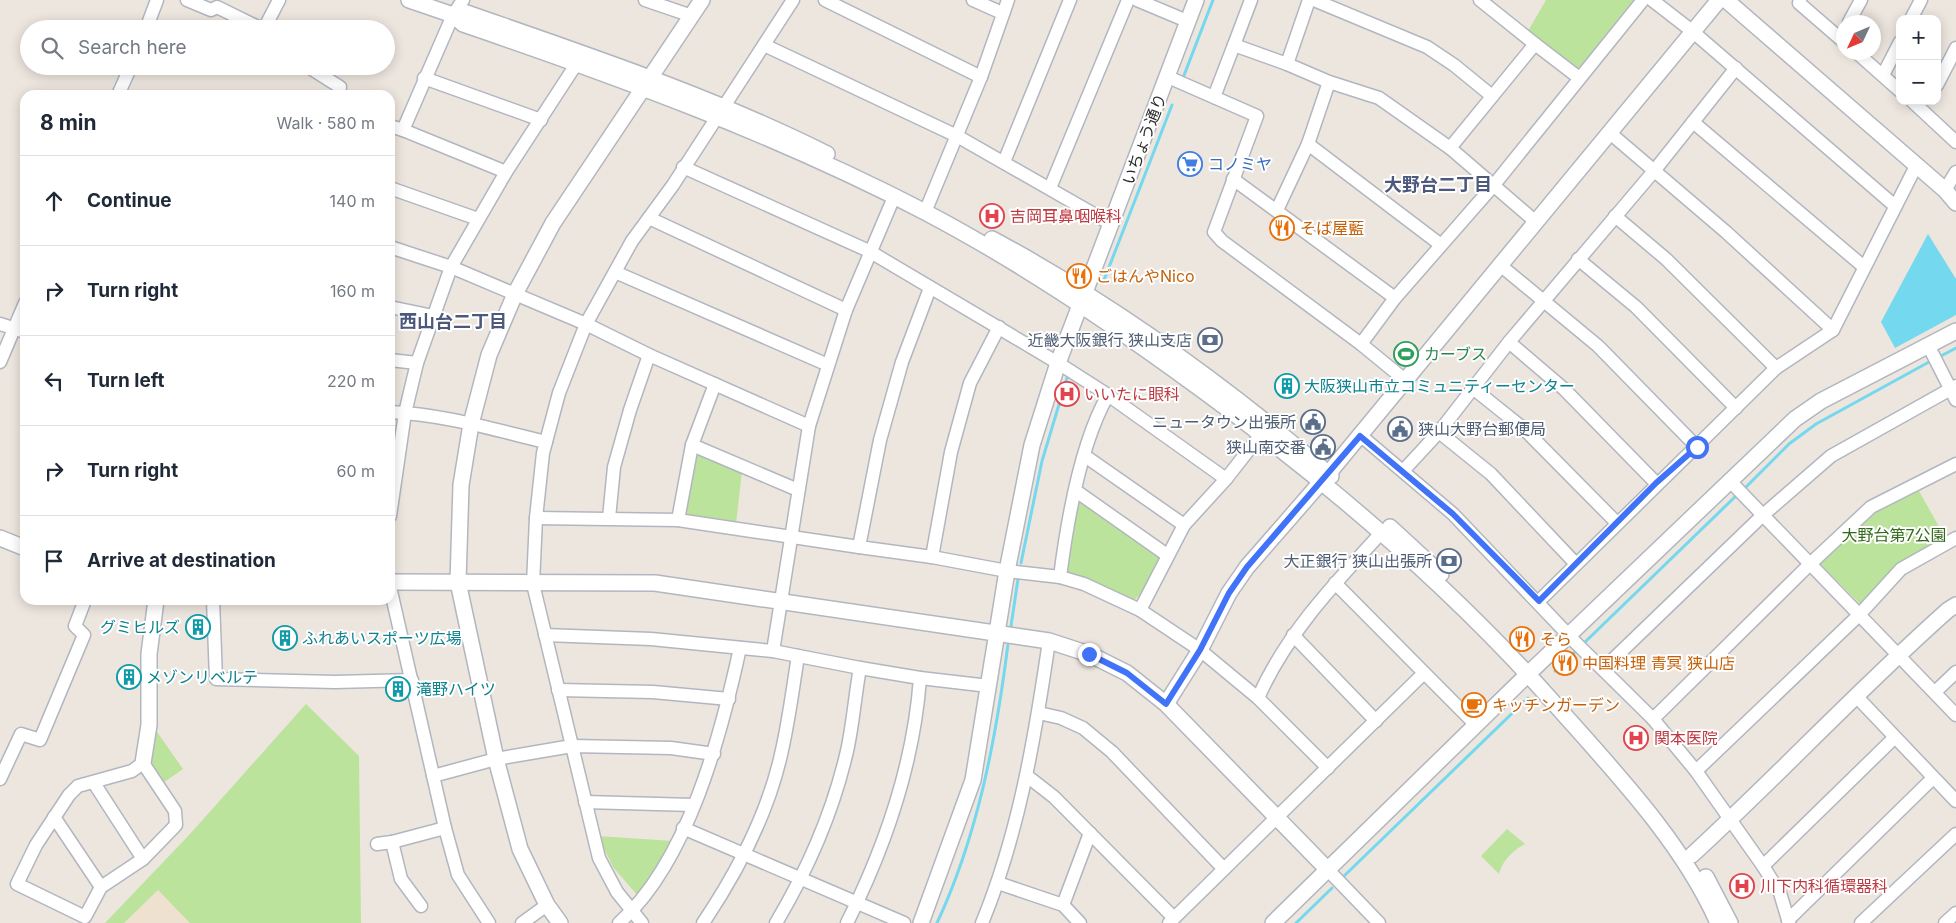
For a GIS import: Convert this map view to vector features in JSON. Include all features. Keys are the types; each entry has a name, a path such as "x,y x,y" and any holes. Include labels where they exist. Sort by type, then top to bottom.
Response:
{"street":[{"path":"149,20 157,0"},
{"path":"187,0 211,10 217,7 244,20"},
{"path":"268,20 279,0"},
{"path":"408,0 454,15 463,24 578,63 648,83"},
{"path":"402,130 454,15 464,0"},
{"path":"645,0 692,16"},
{"path":"560,923 547,905 520,849 496,759 458,582 461,485 472,424 489,355 515,294 553,223 702,0"},
{"path":"642,923 617,892 599,858 533,584 536,518 546,442 559,393 586,324 632,241 721,112 793,0"},
{"path":"825,0 981,77"},
{"path":"973,0 1002,14"},
{"path":"928,205 981,77 1008,0"},
{"path":"1004,162 1070,0"},
{"path":"1050,188 1128,0"},
{"path":"1137,0 1187,21"},
{"name":"いちょう通り","path":"921,923 973,780 1007,571 1032,445 1058,363 1084,300 1196,0"},
{"path":"1214,97 1251,0"},
{"path":"1287,64 1310,0"},
{"path":"1314,0 1427,48 1454,65 1492,96"},
{"path":"1480,0 1578,78"},
{"path":"1361,344 1395,298 1492,186 1643,0"},
{"path":"1652,0 1736,68 1895,206"},
{"path":"1166,704 1200,650 1229,593 1247,567 1360,436 1718,0"},
{"path":"1726,0 1945,190 1956,203"},
{"path":"1853,15 1861,0"},
{"path":"1913,15 1921,0"},
{"path":"1798,1 1836,32"},
{"path":"454,15 464,12 803,142 1018,253 1084,300 1229,394 1325,478 1531,672 1621,781 1685,863 1705,894 1718,923"},
{"path":"1450,148 1535,44"},
{"path":"764,45 957,136 1112,224"},
{"path":"1234,45 1287,64 1329,82 1379,98 1450,148 1536,222"},
{"path":"1941,77 1956,48"},
{"path":"1883,75 1896,50"},
{"path":"1865,60 1896,86"},
{"path":"395,460 417,364 450,267 506,172 578,63"},
{"path":"1403,471 1439,432 1509,342 1654,171 1736,68"},
{"path":"120,90 127,75"},
{"path":"321,75 340,87 340,90"},
{"path":"1168,76 1257,116 1214,232 1222,241 1361,344 1405,380"},
{"path":"424,78 541,120"},
{"path":"1277,210 1308,144 1329,82"},
{"path":"1926,107 1956,142"},
{"path":"721,112 894,197 1084,300 1153,354 1325,478 1416,549 1618,764 1692,855 1716,893 1730,923"},
{"path":"1694,122 1864,267"},
{"path":"395,128 506,172"},
{"path":"1610,133 1740,244 1833,330"},
{"path":"1308,144 1441,245"},
{"path":"1539,601 1616,522 1697,447 1776,368 1833,330 1916,166"},
{"path":"683,167 869,251 1058,363 1108,395 1226,479"},
{"path":"1945,190 1956,172"},
{"path":"1233,179 1395,298"},
{"path":"395,190 478,219"},
{"path":"772,651 809,426 846,310 869,251 894,197"},
{"path":"1615,216 1666,259 1776,368"},
{"path":"649,218 846,310"},
{"path":"395,249 450,267 586,324 649,355 809,426"},
{"path":"1578,259 1636,307 1736,408"},
{"path":"1500,265 1598,346 1697,447"},
{"path":"615,272 828,365"},
{"path":"859,547 880,440 902,362 930,288"},
{"path":"395,308 433,316"},
{"path":"0,324 19,330 0,362"},
{"path":"932,557 951,452 970,383 999,327"},
{"path":"1273,923 1531,672 1577,643 1736,488 1802,415 1821,401 1956,331"},
{"path":"1509,342 1564,389 1656,483"},
{"path":"1603,668 1764,515 1831,456 1954,392 1928,345"},
{"path":"610,518 614,467 630,410 649,355"},
{"path":"395,361 417,364"},
{"path":"678,520 692,445 715,384"},
{"path":"1474,389 1524,430 1616,522"},
{"path":"1060,577 1084,456 1096,415 1108,395"},
{"path":"395,412 472,424 546,442"},
{"path":"1439,432 1491,474 1576,564"},
{"path":"1140,610 1167,555 1184,526 1226,479 1262,433"},
{"path":"1360,436 1453,514 1653,719 1696,771 1729,821 1763,866 1780,894 1789,921 1933,778"},
{"path":"692,445 798,490"},
{"path":"1084,456 1184,526"},
{"path":"1653,719 1810,564 1871,507 1956,464"},
{"path":"1736,488 1956,715"},
{"path":"1076,491 1167,555"},
{"path":"536,518 678,520 932,557 1007,571 1060,577 1084,584 1140,610 1200,650 1258,698 1328,768"},
{"path":"1258,698 1266,680 1293,635 1382,532"},
{"path":"0,538 20,546"},
{"path":"1696,771 1859,615 1901,569 1956,538"},
{"path":"395,582 655,583 1049,641 1089,654 1127,673 1166,704 1379,923"},
{"path":"1336,583 1476,725"},
{"path":"0,779 21,734 40,740 84,635 75,626 82,605"},
{"path":"143,763 132,771 78,786 54,817 36,845 17,884 85,917 101,887 143,858 176,825 175,811 143,763 148,725 149,654 155,605"},
{"path":"213,605 216,679 335,682 412,680"},
{"path":"394,605 444,828 458,875 489,923"},
{"path":"1692,855 1729,821 1896,655 1956,605"},
{"path":"545,635 651,639 772,651 920,678 988,686"},
{"path":"1293,635 1376,721"},
{"path":"982,923 998,883 1016,824 1039,713 1049,641"},
{"path":"619,923 632,912 670,856 694,804 714,754 740,648"},
{"path":"703,923 745,854 782,752 798,656"},
{"path":"776,923 802,880 826,824 847,751 860,668"},
{"path":"1935,692 1956,672"},
{"path":"1027,776 1054,797 1090,833 1171,920 1424,673"},
{"path":"847,923 877,858 899,790 918,706 920,678"},
{"path":"558,690 653,692 729,699"},
{"path":"1856,696 1956,801"},
{"path":"1039,713 1061,718 1083,728 1112,752 1224,868"},
{"path":"1763,866 1894,738"},
{"path":"433,776 496,759 572,746 671,748 714,754"},
{"path":"94,783 143,858"},
{"path":"585,802 694,804"},
{"path":"54,817 101,887"},
{"path":"377,844 392,842 444,828"},
{"path":"683,828 904,923"},
{"path":"1063,905 1090,833"},
{"path":"1861,923 1956,834"},
{"path":"392,842 401,879 421,906"},
{"path":"998,883 1063,905 1080,923"},
{"path":"522,923 547,905"},
{"path":"1945,923 1956,912"}],"shaded area":[{"path":"158,890 190,923 124,923"}],"green space":[{"path":"1546,0 1638,0 1582,69 1574,69 1528,31"},
{"path":"698,452 742,471 736,524 682,517 693,454"},
{"name":"大野台第7公園","path":"1919,491 1946,539 1861,605 1819,563 1875,513"},
{"path":"1079,496 1162,555 1142,593 1133,601 1104,587 1069,575 1066,571"},
{"path":"306,704 359,756 361,923 190,923 158,890 124,923 105,923 190,834"},
{"path":"155,729 183,769 163,783 148,758"},
{"path":"1507,829 1525,844 1509,856 1499,874 1481,856"},
{"path":"598,836 673,841 638,896 613,867"}],"water":[{"path":"1928,234 1956,279 1956,315 1895,348 1881,322"}],"waterway":[{"path":"1183,78 1213,0"},
{"path":"1104,280 1172,105"},
{"path":"1939,357 1956,348"},
{"path":"1743,490 1789,444 1816,424 1929,362"},
{"path":"1021,563 1042,461 1067,378"},
{"path":"1583,644 1738,494"},
{"path":"1011,626 1018,579"},
{"path":"937,923 964,856 983,786 998,715 1008,644"},
{"path":"1555,671 1578,649"},
{"path":"1344,876 1528,698"},
{"path":"1296,923 1332,888"}],"place":[{"name":"コノミヤ","path":"1190,164"},
{"name":"吉岡耳鼻咽喉科","path":"992,216"},
{"name":"そば屋藍","path":"1282,228"},
{"name":"ごはんやNico","path":"1079,276"},
{"name":"近畿大阪銀行 狭山支店","path":"1210,340"},
{"name":"カーブス","path":"1406,354"},
{"name":"大阪狭山市立コミュニティーセンター","path":"1287,386"},
{"name":"いいたに眼科","path":"1067,394"},
{"name":"ニュータウン出張所","path":"1313,422"},
{"name":"狭山大野台郵便局","path":"1400,429"},
{"name":"狭山南交番","path":"1323,447"},
{"name":"大正銀行 狭山出張所","path":"1449,561"},
{"name":"グミヒルズ","path":"198,627"},
{"name":"ふれあいスポーツ広場","path":"285,638"},
{"name":"そら","path":"1522,639"},
{"name":"中国料理 青冥 狭山店","path":"1565,663"},
{"name":"メゾンリベルテ","path":"129,677"},
{"name":"滝野ハイツ","path":"398,689"},
{"name":"キッチンガーデン","path":"1474,705"},
{"name":"関本医院","path":"1636,738"},
{"name":"川下内科循環器科","path":"1742,886"}],"district":[{"name":"大野台二丁目","path":"1438,185"},
{"name":"西山台二丁目","path":"453,322"}],"route":[{"path":"1089,654 1127,673 1166,704 1200,650 1229,593 1247,567 1360,436 1453,514 1539,601 1656,483 1697,447"}]}
